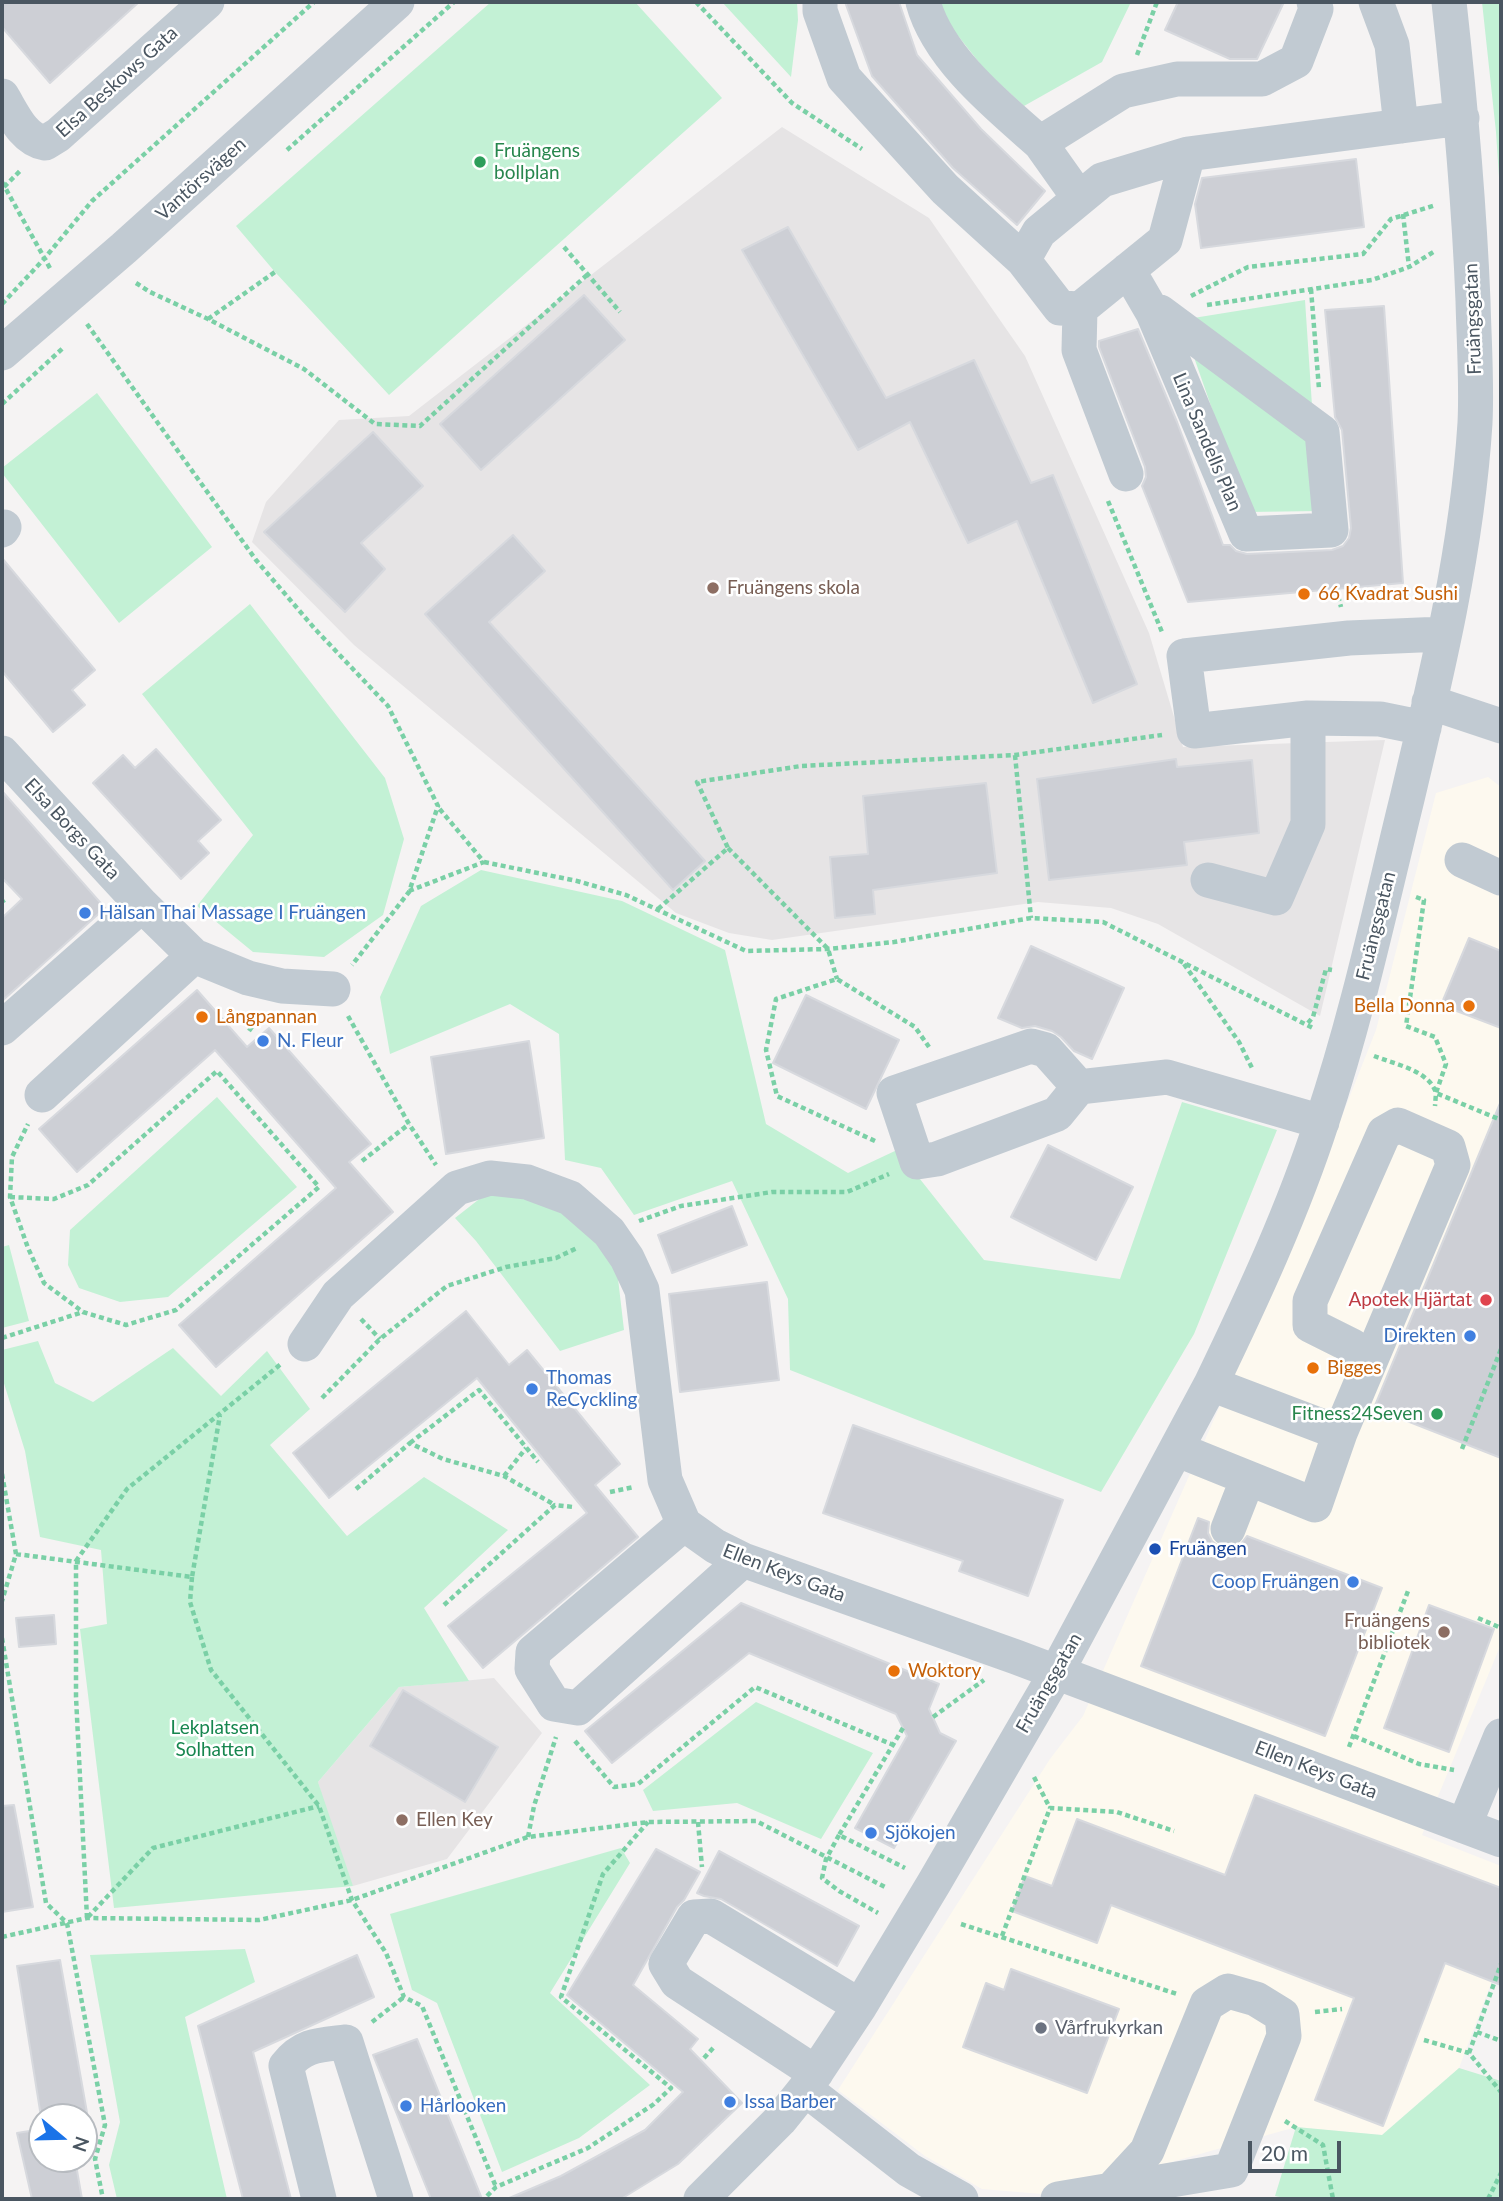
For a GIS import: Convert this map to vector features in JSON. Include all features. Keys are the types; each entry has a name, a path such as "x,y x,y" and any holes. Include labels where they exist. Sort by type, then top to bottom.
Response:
{"street":[{"name":"Elsa Beskows Gata","path":"2,96 27,134 36,142 45,144 207,2"},
{"name":"Vantörsvägen","path":"6,340 124,248 397,2"},
{"path":"820,2 820,11 844,78 944,189 1023,260 1060,309 1080,309 1165,240 1188,154"},
{"path":"923,2 928,21 974,85 1040,143 1079,198"},
{"path":"1040,143 1123,91 1177,79 1262,79 1296,61 1317,9 1314,2"},
{"path":"1376,2 1392,44 1401,126"},
{"name":"Fruängsgatan","path":"701,2199 780,2120 811,2081 906,1930 1056,1673 1210,1384 1276,1242 1322,1122 1363,978 1426,715 1470,492 1475,418 1473,321 1462,118 1449,2"},
{"path":"1023,260 1039,232 1102,180 1188,154 1462,118"},
{"name":"Lina Sandells Plan","path":"1128,270 1153,313 1246,534 1331,530 1322,432"},
{"path":"1080,309 1079,350 1126,474"},
{"path":"1160,312 1322,432"},
{"path":"1443,634 1349,638 1184,656 1194,731 1308,718 1380,719 1426,715 1501,726"},
{"path":"1208,880 1276,898 1308,824 1308,718"},
{"name":"Elsa Borgs Gata","path":"2,753 142,905 194,956 248,978 282,986 333,989"},
{"path":"1462,860 1501,878"},
{"path":"2,1028 142,905"},
{"path":"42,1095 194,956"},
{"path":"1079,1087 1046,1049 1031,1046 894,1093 917,1162 937,1159 1057,1114 1079,1087 1167,1077 1322,1122"},
{"path":"1176,1449 1315,1505 1340,1433 1453,1165 1448,1147 1398,1125 1384,1132 1310,1301 1310,1325 1352,1346 1363,1377"},
{"path":"305,1344 338,1295 457,1188 490,1178 527,1182 570,1198 609,1232 627,1258 642,1290 665,1480 684,1524 533,1652 532,1669 554,1704 578,1708 743,1560"},
{"path":"1210,1384 1340,1433"},
{"path":"1228,1529 1248,1478"},
{"name":"Ellen Keys Gata","path":"684,1524 716,1546 743,1560 1016,1657 1501,1840"},
{"path":"1464,1826 1494,1777 1501,1735"},
{"path":"860,2006 711,1916 694,1917 666,1965 677,1982 811,2081 909,2170 961,2199"},
{"path":"1058,2199 1231,2170 1284,2035 1282,2015 1256,1998 1228,1990 1207,2004 1147,2151 1111,2190"},
{"path":"319,2199 286,2066 295,2053 315,2045 346,2042 396,2199"}],"path":[{"path":"2,304 44,260 92,201 314,2"},
{"path":"696,2 792,103 862,149"},
{"path":"1123,91 1157,2"},
{"path":"2,182 44,260 173,446 256,560 315,629 388,706 438,806 484,862"},
{"path":"1160,312 1248,267 1363,254 1391,219 1467,197"},
{"path":"1403,214 1409,267"},
{"path":"564,247 620,312"},
{"path":"1160,312 1372,280 1409,267 1435,251"},
{"path":"208,319 275,272"},
{"path":"136,283 304,369 375,424 420,426 588,274"},
{"path":"1311,289 1322,432"},
{"path":"948,1074 915,1027 836,979 828,949 728,848 697,782 801,766 1015,755 1194,731"},
{"path":"1015,755 1031,918"},
{"path":"438,806 409,891 333,989 409,1124 439,1168 457,1188"},
{"path":"658,909 728,848"},
{"path":"409,891 484,862 577,881 626,895 746,951 828,949 894,943 1031,918 1103,922 1313,1028"},
{"path":"1385,887 1424,900 1406,1026 1435,1037 1446,1064 1436,1093"},
{"path":"1184,964 1239,1042 1270,1105"},
{"path":"836,979 776,999 766,1050 778,1096 874,1142 905,1129"},
{"path":"1374,1056 1424,1076 1433,1084 1436,1093 1501,1120"},
{"path":"10,1197 54,1199 88,1185 217,1070 318,1187 176,1310 126,1325 83,1312 44,1283 10,1197 12,1157 42,1095"},
{"path":"362,1161 409,1124"},
{"path":"322,1398 380,1339 447,1286 506,1267 556,1258 609,1232 681,1206 772,1192 847,1192 917,1162"},
{"path":"2,1338 83,1312"},
{"path":"87,1918 76,1697 76,1561 127,1489 305,1344"},
{"path":"1462,1449 1501,1349"},
{"path":"356,1489 478,1390 538,1462"},
{"path":"220,1415 190,1602 211,1670 319,1806 352,1900 386,1953 404,1997 422,2006 496,2188"},
{"path":"410,1443 443,1459 504,1476 555,1505 573,1507"},
{"path":"504,1476 526,1448"},
{"path":"2,1474 16,1554 2,1601"},
{"path":"444,1605 555,1505"},
{"path":"16,1554 192,1577"},
{"path":"2,1571 12,1571"},
{"path":"1349,1748 1408,1591"},
{"path":"1478,1618 1501,1628"},
{"path":"2,1638 46,1903 67,1923 105,2125 95,2159 103,2199"},
{"path":"933,1717 1016,1657"},
{"path":"570,1735 614,1787 638,1784 755,1687 891,1744"},
{"path":"903,1728 891,1744 826,1859 822,1878 839,1891 906,1930"},
{"path":"1353,1736 1419,1764"},
{"path":"528,1837 550,1754"},
{"path":"87,1918 153,1848 319,1806"},
{"path":"1002,1936 1049,1808 1117,1812 1174,1831"},
{"path":"2,1937 87,1918 259,1920 352,1900 528,1837 649,1822 756,1821 887,1888"},
{"path":"487,2196 496,2188 588,2148 654,2104 671,2088 561,1997 603,1874 649,1822"},
{"path":"698,1822 702,1867"},
{"path":"839,1835 902,1866"},
{"path":"961,1924 1207,2004"},
{"path":"1469,2053 1501,1964"},
{"path":"346,2042 404,1997"},
{"path":"1477,2032 1501,2041"},
{"path":"1424,2040 1469,2053 1501,2092"},
{"path":"1258,2105 1323,2145 1333,2199"},
{"path":"1488,2199 1501,2173"}],"shaded area":[{"name":"Fruängens skola","path":"782,127 929,218 1025,356 1149,633 1183,747 1385,740 1320,1016 1158,924 1111,908 1038,902 772,940 729,933 676,913 354,645 252,542 266,502 339,420 409,416"},
{"path":"1488,777 1501,787 1501,1644 1422,1835 1501,1866 1501,1957 1459,2068 1382,2135 1296,2127 1054,2195 982,2189 925,2156 838,2090 1050,1759 1083,1716 1291,1245 1376,1030 1436,793"},
{"name":"Ellen Key","path":"494,1678 542,1733 447,1859 353,1886 343,1871 318,1782 399,1687"}],"green space":[{"name":"Fruängens bollplan","path":"491,2 635,2 722,98 389,395 236,226"},
{"path":"722,2 797,2 798,20 791,77"},
{"path":"940,2 1131,2 1102,62 1024,106 985,70 940,13"},
{"path":"1482,2 1501,2 1501,207 1496,132"},
{"path":"1305,300 1319,511 1248,512 1181,320"},
{"path":"97,393 212,547 119,623 2,473 2,468"},
{"path":"250,604 385,778 404,839 383,915 324,957 253,952 197,906 253,835 142,694"},
{"path":"481,870 622,901 725,950 766,1124 848,1173 897,1150 984,1260 1120,1279 1182,1102 1277,1130 1194,1334 1101,1492 790,1370 788,1299 732,1181 634,1215 601,1168 565,1160 559,1034 510,1004 390,1054 380,997 421,906"},
{"path":"217,1097 297,1187 168,1297 120,1302 79,1288 68,1265 70,1230"},
{"path":"512,1192 555,1207 584,1228 617,1270 624,1330 560,1351 476,1241 455,1218 487,1193"},
{"path":"9,1245 29,1321 2,1328 2,1247"},
{"name":"Lekplatsen Solhatten","path":"38,1341 55,1383 93,1402 173,1348 221,1396 267,1351 310,1409 270,1445 347,1536 424,1477 508,1530 424,1608 469,1681 399,1687 318,1782 353,1886 114,1908 80,1629 107,1624 101,1550 40,1537 25,1451 2,1377 2,1350"},
{"path":"756,1702 873,1753 821,1839 737,1803 653,1811 643,1790"},
{"path":"621,1848 630,1863 550,1993 650,2085 579,2138 502,2172 437,2003 412,1990 390,1914"},
{"path":"245,1949 255,1982 185,2017 227,2199 117,2199 109,2165 120,2122 90,1955"},
{"path":"1459,2068 1501,2081 1501,2199 1289,2199 1275,2196 1296,2127 1382,2135"}],"building":[{"path":"2,2 139,2 50,83 2,27"},
{"path":"845,2 899,2 917,55 981,129 1045,191 1017,225 953,168 872,76"},
{"path":"1178,2 1284,2 1257,59 1230,59 1165,30"},
{"path":"1356,159 1364,227 1201,248 1195,204 1202,178"},
{"path":"788,227 886,398 974,360 1031,483 1053,475 1137,684 1093,703 1017,521 968,543 910,422 858,450 742,250"},
{"path":"584,295 625,340 481,470 440,424"},
{"path":"1384,306 1403,583 1188,602 1142,486 1146,477 1145,467 1099,341 1138,329 1177,422 1223,545 1230,545 1236,551 1247,554 1332,550 1343,546 1349,538 1351,528 1342,430 1335,417 1325,310"},
{"path":"373,432 423,486 361,543 385,569 345,612 264,532"},
{"path":"513,535 545,571 489,622 705,861 673,890 425,614"},
{"path":"2,558 95,670 72,690 85,705 53,732 2,671"},
{"path":"156,749 221,820 198,841 209,853 181,879 93,783 123,755 135,768"},
{"path":"1176,759 1177,767 1252,760 1259,833 1184,842 1187,865 1049,880 1037,779"},
{"path":"986,783 997,873 873,890 875,914 835,918 830,857 868,854 863,796"},
{"path":"2,791 105,908 2,1001 2,918 22,899 2,878"},
{"path":"1469,938 1501,951 1501,1028 1441,1005"},
{"path":"1031,946 1124,988 1092,1059 1074,1051 1052,1031 1035,1026 1022,1028 998,1018"},
{"path":"197,990 247,1047 269,1028 371,1144 349,1162 393,1212 216,1367 179,1325 336,1188 215,1050 77,1172 39,1129"},
{"path":"806,995 899,1040 866,1109 773,1063"},
{"path":"529,1041 544,1138 446,1154 431,1057"},
{"path":"1501,1101 1501,1458 1374,1408"},
{"path":"1048,1145 1133,1187 1096,1260 1011,1217"},
{"path":"732,1206 747,1245 672,1273 658,1235"},
{"path":"767,1282 779,1380 680,1392 669,1294"},
{"path":"466,1311 509,1365 527,1350 620,1464 595,1485 638,1537 483,1668 448,1626 587,1513 477,1378 329,1498 293,1453"},
{"path":"853,1425 1063,1500 1028,1596 959,1571 963,1561 823,1513"},
{"path":"1198,1518 1209,1522 1208,1533 1212,1541 1221,1548 1232,1549 1240,1545 1247,1536 1382,1588 1325,1736 1141,1666"},
{"path":"741,1603 939,1684 929,1709 940,1733 956,1741 894,1848 855,1828 907,1736 896,1714 749,1653 612,1763 585,1731"},
{"path":"1429,1605 1494,1629 1449,1752 1384,1728"},
{"path":"54,1615 56,1644 19,1647 16,1618"},
{"path":"403,1690 498,1747 465,1802 370,1746"},
{"path":"1255,1795 1501,1888 1501,1985 1445,1963 1383,2126 1315,2100 1354,1998 1111,1905 1097,1943 1012,1911 1025,1876 1052,1886 1077,1819 1225,1875"},
{"path":"14,1805 33,1907 2,1912 2,1806"},
{"path":"656,1849 700,1872 633,1985 698,2039 690,2049 742,2103 678,2164 621,2199 507,2199 561,2176 645,2130 683,2092 567,1995"},
{"path":"719,1851 859,1926 837,1966 721,1899 697,1893"},
{"path":"357,1955 374,1997 253,2052 291,2199 243,2199 198,2026"},
{"path":"60,1960 85,2103 39,2103 17,1966"},
{"name":"Vårfrukyrkan","path":"1011,1969 1119,2009 1087,2093 963,2047 986,1983 1004,1990"},
{"path":"417,2039 482,2199 431,2199 373,2055"},
{"path":"28,2131 28,2173 77,2173 82,2199 32,2199 17,2133"}],"place":[{"name":"Fruängens bollplan","path":"480,162"},
{"name":"Fruängens skola","path":"713,588"},
{"name":"66 Kvadrat Sushi","path":"1304,594"},
{"name":"Hälsan Thai Massage I Fruängen","path":"85,913"},
{"name":"Bella Donna","path":"1469,1006"},
{"name":"Långpannan","path":"202,1017"},
{"name":"N. Fleur","path":"263,1041"},
{"name":"Apotek Hjärtat","path":"1486,1300"},
{"name":"Direkten","path":"1470,1336"},
{"name":"Bigges","path":"1313,1368"},
{"name":"Thomas ReCyckling","path":"532,1389"},
{"name":"Fitness24Seven","path":"1437,1414"},
{"name":"Fruängen","path":"1155,1549"},
{"name":"Coop Fruängen","path":"1353,1582"},
{"name":"Fruängens bibliotek","path":"1444,1632"},
{"name":"Woktory","path":"894,1671"},
{"name":"Ellen Key","path":"402,1820"},
{"name":"Sjökojen","path":"871,1833"},
{"name":"Vårfrukyrkan","path":"1041,2028"},
{"name":"Issa Barber","path":"730,2102"},
{"name":"Hårlooken","path":"406,2106"}]}
